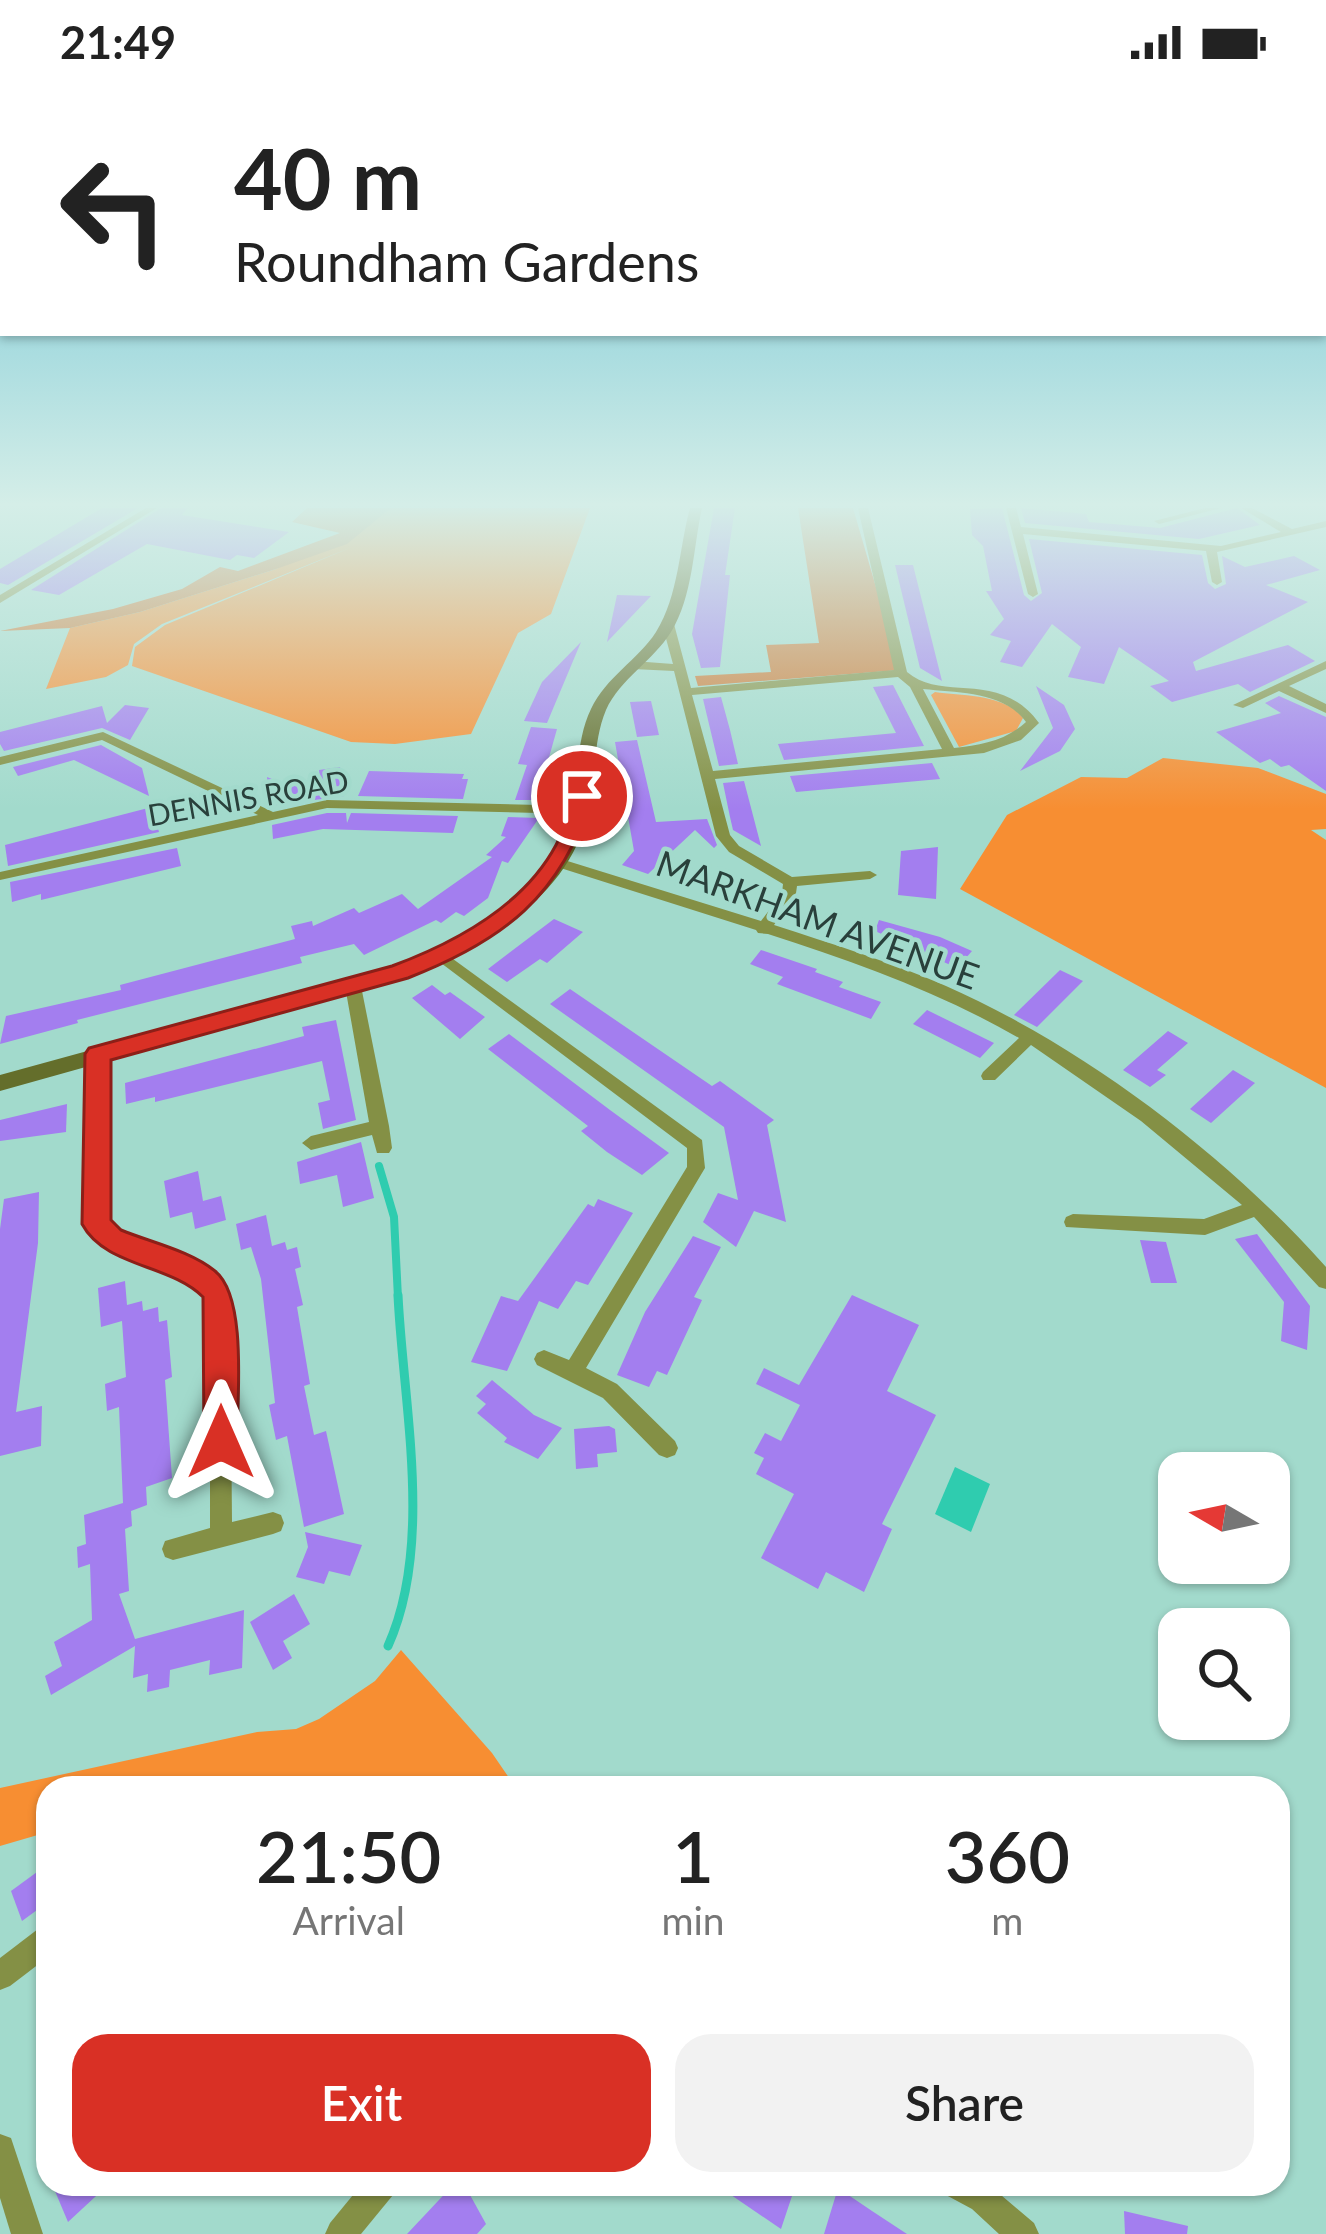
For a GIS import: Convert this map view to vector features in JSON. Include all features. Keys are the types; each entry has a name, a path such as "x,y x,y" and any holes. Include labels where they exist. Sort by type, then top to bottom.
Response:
{"main road":[{"path":"0,1083 353,986 442,956 502,919 534,891 556,862 580,810 592,727 607,694 668,624 672,608"}],"street":[{"path":"886,608 901,673 915,685 950,753"},
{"path":"668,624 728,843 790,882 870,875"},
{"path":"1239,705 1326,664"},
{"path":"633,665 679,668"},
{"path":"685,692 901,673"},
{"path":"706,776 984,749 1016,737 1033,723 1025,708 1008,699 915,685"},
{"path":"1279,686 1326,710"},
{"path":"0,761 104,736 269,815"},
{"name":"DENNIS ROAD","path":"0,876 269,815 353,802 580,810"},
{"name":"MARKHAM AVENUE","path":"556,862 938,989 1094,1081 1218,1173 1326,1281"},
{"path":"763,930 789,893 790,882"},
{"path":"442,956 684,1132 698,1150 696,1168 573,1372"},
{"path":"353,986 383,1148"},
{"path":"989,1076 1028,1039"},
{"path":"98,1054 97,1224 111,1238 207,1279 218,1295 221,1536"},
{"path":"310,1143 380,1126"},
{"path":"1073,1222 1205,1227 1256,1208"},
{"path":"544,1359 610,1391 667,1448"},
{"path":"172,1550 273,1523"},
{"path":"0,1976 36,1948"},
{"path":"0,2150 27,2234"},
{"path":"342,2234 372,2196"},
{"path":"978,2196 1022,2234"}],"shaded area":[{"path":"152,608 70,628 0,631 113,609"},
{"path":"201,608 162,624 134,644 128,665 106,677 46,689 70,628 140,612"},
{"path":"205,608 553,608 518,633 471,734 395,744 351,742 132,666 135,647 165,625"},
{"path":"814,608 882,608 900,670 698,686 695,676 771,672 766,645 819,643"},
{"path":"931,695 995,700 1023,718 1016,731 959,747"},
{"path":"1163,758 1258,768 1326,794 1326,829 1311,830 1326,840 1326,1088 960,889 1007,815 1081,777 1127,778"},
{"path":"955,1467 990,1484 971,1532 935,1514"},
{"path":"401,1650 508,1776 55,1776 257,1732 296,1729 375,1681"},
{"path":"36,1780 36,1836 0,1846 0,1788"}],"building":[{"path":"614,608 639,608 607,642"},
{"path":"696,608 726,608 720,667 701,668 692,634"},
{"path":"906,608 924,608 942,681 920,668"},
{"path":"997,608 1296,608 1193,662 1196,671 1288,645 1315,661 1250,692 1238,684 1172,702 1150,686 1169,681 1119,647 1104,684 1068,677 1081,647 1052,624 1022,667 1000,662 1011,641 990,635 1004,619"},
{"path":"581,642 547,723 524,721 542,682"},
{"path":"893,685 924,746 784,760 778,744 896,733 873,687"},
{"path":"1036,686 1064,705 1075,729 1060,751 1020,771 1053,728"},
{"path":"1279,696 1326,717 1326,791 1289,765 1281,767 1270,759 1260,763 1216,732 1281,713 1265,703"},
{"path":"721,697 738,764 719,766 703,699"},
{"path":"651,701 659,735 637,737 630,702"},
{"path":"125,705 149,708 130,740 102,728 4,751 0,744 0,732 102,706 107,723"},
{"path":"531,727 557,729 537,800 515,800 527,765 518,764"},
{"path":"637,740 656,822 707,819 717,845 714,848 695,830 648,874 622,865 634,851 615,742"},
{"path":"101,745 142,768 149,796 74,760 18,776 13,767"},
{"path":"932,763 940,779 796,792 790,776"},
{"path":"340,767 344,796 270,806 267,777 284,784 320,779 319,770"},
{"path":"369,771 464,774 462,779 468,779 463,799 358,796"},
{"path":"744,781 761,846 733,830 723,783"},
{"path":"152,807 159,832 8,866 5,845"},
{"path":"346,813 347,823 351,813 458,816 453,833 323,829 273,839 272,825"},
{"path":"508,817 539,818 508,863 502,861 488,898 464,916 456,912 441,923 436,920 364,955 354,944 300,957 302,963 0,1044 6,1016 121,990 120,985 295,939 291,926 312,921 313,926 354,908 359,913 402,894 418,909 492,857 486,855 506,837 501,836"},
{"path":"938,847 936,899 898,895 901,851"},
{"path":"177,848 181,866 41,900 41,894 12,902 10,882"},
{"path":"554,919 583,932 547,963 540,959 507,982 488,969"},
{"path":"879,920 972,951 957,968 875,931"},
{"path":"761,950 817,969 815,972 843,982 839,987 881,1002 871,1019 777,984 783,977 750,964"},
{"path":"1060,970 1083,981 1037,1027 1014,1015"},
{"path":"432,985 485,1017 460,1039 412,998"},
{"path":"570,989 712,1086 720,1081 774,1120 767,1125 786,1222 754,1211 736,1247 703,1222 718,1193 738,1200 724,1127 550,1004"},
{"path":"927,1010 994,1043 980,1058 913,1024"},
{"path":"336,1020 356,1120 323,1129 318,1103 330,1100 322,1061 155,1102 155,1097 126,1104 125,1083 304,1036 302,1027"},
{"path":"1168,1031 1188,1043 1157,1070 1166,1075 1150,1087 1123,1070"},
{"path":"509,1034 669,1153 642,1175 607,1152 581,1131 588,1126 488,1049"},
{"path":"1233,1070 1255,1083 1211,1123 1190,1109"},
{"path":"67,1104 66,1132 0,1141 0,1120"},
{"path":"361,1142 374,1198 343,1207 337,1175 300,1184 297,1162"},
{"path":"198,1171 203,1201 221,1196 226,1220 195,1229 192,1212 170,1218 164,1181"},
{"path":"39,1192 38,1243 16,1412 42,1406 41,1446 0,1456 4,1199"},
{"path":"598,1199 633,1213 588,1285 576,1281 558,1309 539,1301 507,1371 471,1362 501,1296 518,1301 588,1204 594,1207"},
{"path":"266,1215 272,1246 285,1242 287,1250 297,1247 301,1267 295,1269 303,1305 297,1307 310,1384 304,1386 314,1435 326,1431 344,1514 304,1527 287,1436 276,1440 269,1405 275,1403 261,1279 251,1247 241,1250 236,1224"},
{"path":"1257,1234 1310,1306 1307,1350 1281,1341 1284,1302 1235,1239"},
{"path":"693,1236 721,1247 694,1297 702,1300 667,1375 657,1371 649,1387 617,1375 645,1312"},
{"path":"1140,1240 1166,1242 1177,1283 1151,1283"},
{"path":"125,1281 127,1305 142,1301 143,1311 158,1307 159,1322 167,1320 172,1377 165,1380 172,1478 146,1487 147,1505 131,1511 132,1526 125,1529 129,1591 119,1594 135,1639 244,1610 242,1668 209,1675 210,1660 170,1670 169,1687 147,1692 148,1674 133,1678 135,1646 51,1695 45,1676 62,1666 54,1642 92,1620 90,1564 78,1568 77,1547 86,1544 84,1515 123,1503 119,1407 107,1411 105,1384 126,1377 122,1321 101,1327 98,1288"},
{"path":"852,1295 919,1325 887,1391 936,1415 882,1524 892,1529 864,1592 826,1572 818,1589 761,1558 794,1494 756,1474 764,1458 754,1453 765,1433 781,1441 800,1405 756,1384 764,1368 799,1385"},
{"path":"492,1380 534,1415 562,1428 538,1459 504,1442 507,1438 477,1413 486,1404 476,1396"},
{"path":"574,1429 615,1429 617,1452 597,1454 598,1467 576,1469"},
{"path":"305,1532 362,1545 350,1576 329,1571 324,1584 296,1577 308,1547"},
{"path":"294,1594 310,1624 283,1641 292,1658 273,1670 250,1622"},
{"path":"36,1873 36,1911 22,1921 11,1891"},
{"path":"57,2196 96,2196 68,2222"},
{"path":"443,2196 471,2196 486,2224 477,2234 407,2234"},
{"path":"733,2196 792,2196 781,2229"},
{"path":"836,2196 850,2196 907,2234 824,2234"},
{"path":"1124,2211 1188,2226 1187,2234 1125,2234"}],"waterway":[{"path":"379,1166 394,1217 398,1298"},
{"path":"388,1646 402,1606 413,1519 398,1295"}],"route":[{"path":"221,1442 220,1302 212,1283 111,1238 97,1224 98,1054 353,986 442,956 502,919 534,891 567,845 582,796"}]}
